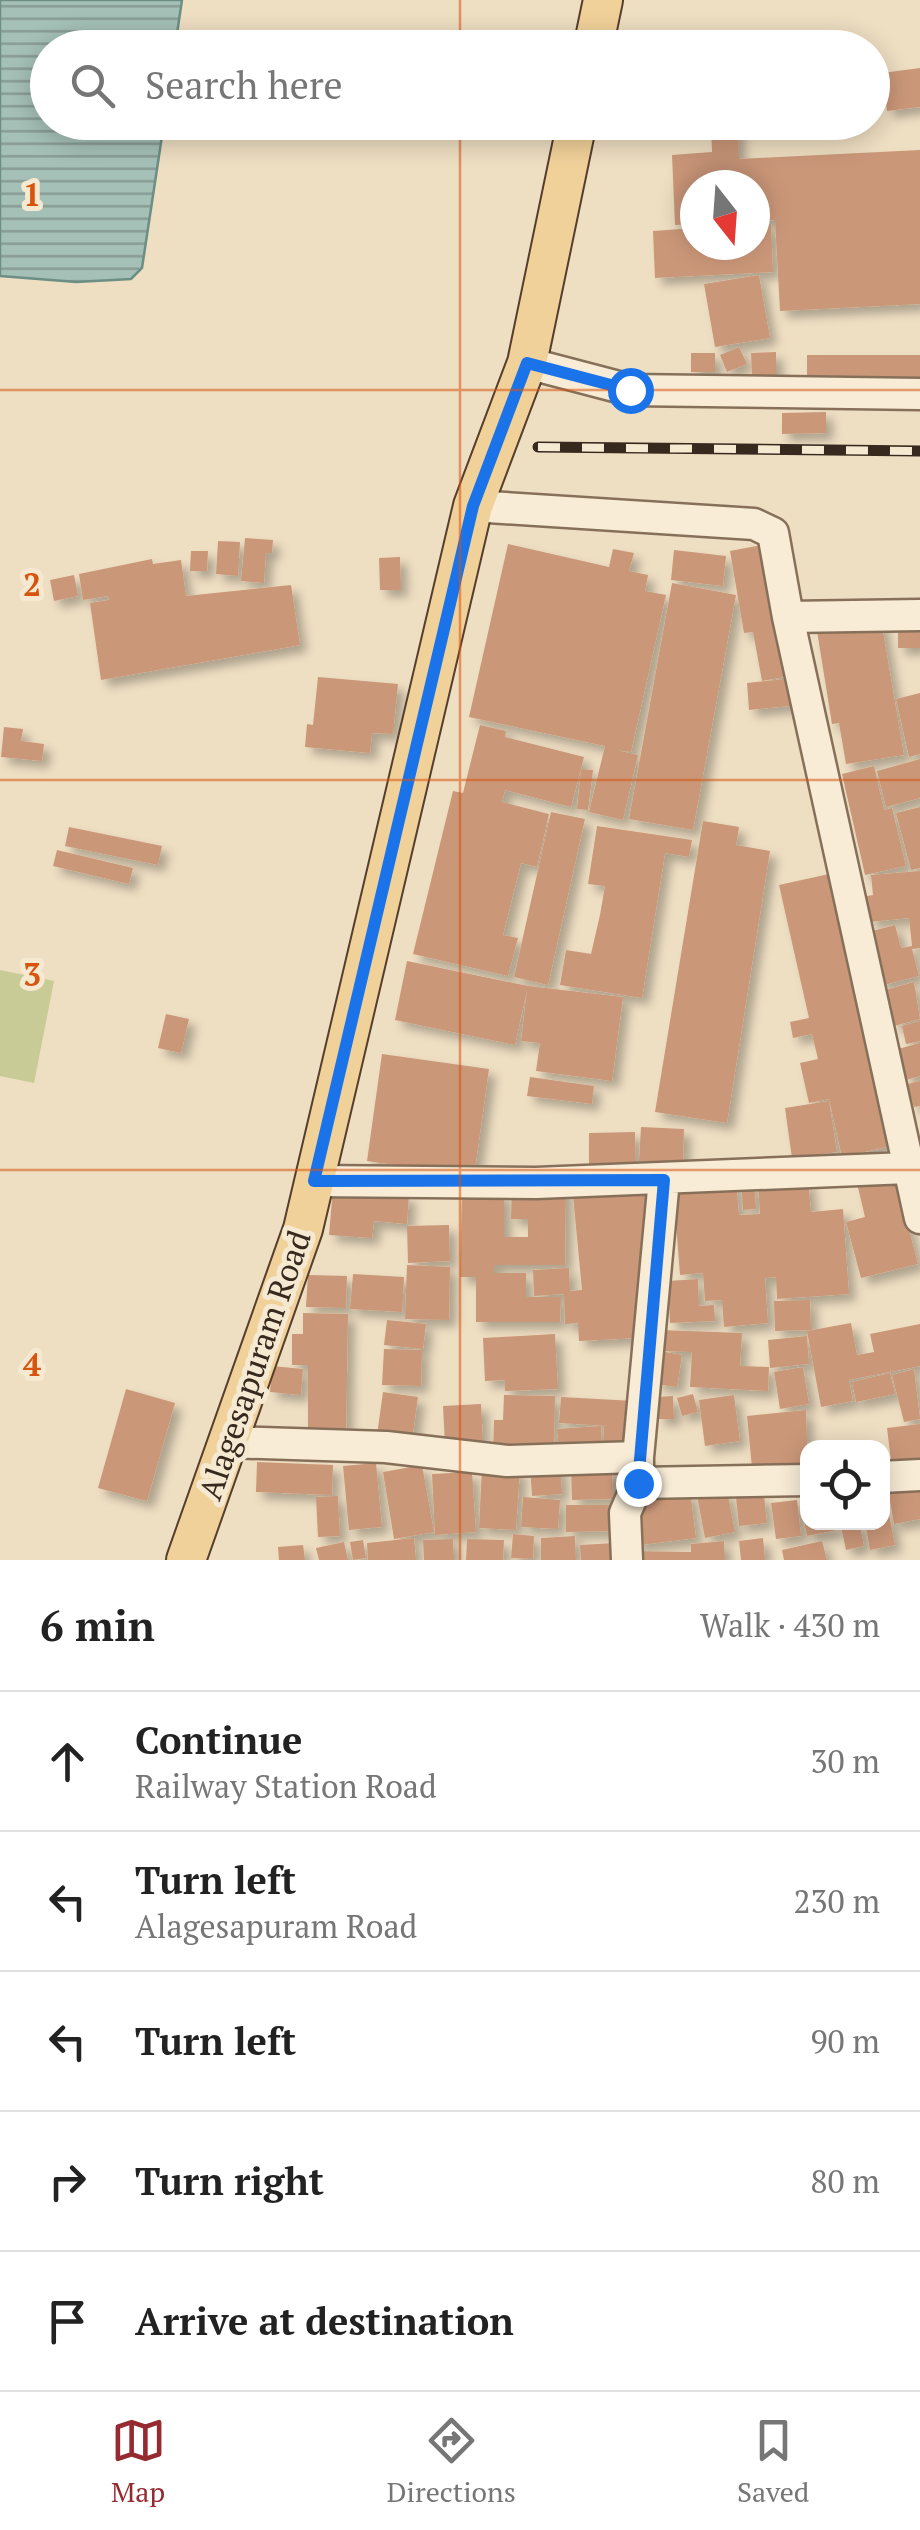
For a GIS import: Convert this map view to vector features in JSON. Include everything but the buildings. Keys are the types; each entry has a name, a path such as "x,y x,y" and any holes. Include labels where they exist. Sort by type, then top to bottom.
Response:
{"main road":[{"path":"596,30 602,0"},
{"name":"Alagesapuram Road","path":"186,1560 302,1230 473,506 527,363 573,140"}],"street":[{"path":"527,363 630,390 920,394"},
{"path":"473,506 754,524 773,533 920,1218"},
{"path":"788,617 920,615"},
{"path":"314,1181 913,1178"},
{"path":"627,1560 625,1513 638,1470 664,1180"},
{"path":"227,1442 386,1447 507,1461 800,1480"},
{"path":"890,1477 920,1475"}],"green space":[{"path":"0,970 54,981 34,1083 0,1076"}],"water":[{"path":"0,0 182,0 178,30 30,30 30,140 161,140 142,268 131,279 76,282 0,276"}],"railway":[{"path":"538,447 920,451"}],"route":[{"path":"630,390 527,363 473,506 314,1181 536,1184 664,1180 638,1483"}]}
